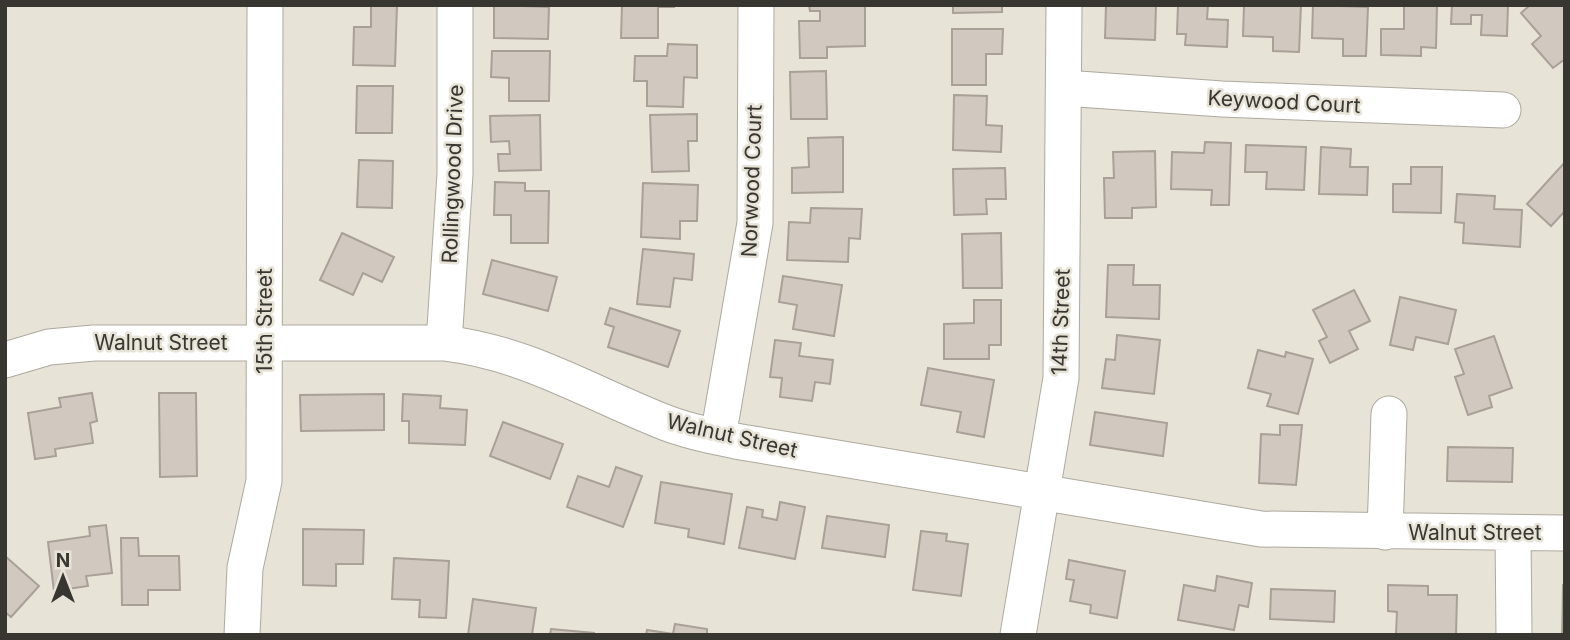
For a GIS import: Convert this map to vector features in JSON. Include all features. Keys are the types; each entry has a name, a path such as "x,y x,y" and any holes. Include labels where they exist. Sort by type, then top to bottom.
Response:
{"street":[{"name":"15th Street","path":"242,635 245,568 264,481 265,5"},
{"name":"Rollingwood Drive","path":"444,343 455,174 455,5"},
{"name":"Norwood Court","path":"718,437 755,223 756,5"},
{"name":"14th Street","path":"1018,635 1061,377 1064,5"},
{"name":"Keywood Court","path":"1065,88 1222,99 1503,110"},
{"name":"Walnut Street","path":"5,360 68,344 444,343 484,348 517,358 661,421 718,437 1042,493 1261,529 1565,533"},
{"name":"Walnut Street","path":"1385,532 1389,414"},
{"path":"1513,533 1514,635"}],"building":[{"path":"371,5 397,5 395,66 353,65 354,27 371,27"},
{"path":"494,5 549,7 548,39 494,38"},
{"path":"622,5 674,7 658,7 658,38 621,38"},
{"path":"809,5 865,5 865,46 827,47 827,58 800,58 799,21 820,21 820,11 810,11"},
{"path":"938,5 1002,5 1002,12 953,13 953,6"},
{"path":"1106,5 1156,5 1155,40 1105,38"},
{"path":"1178,5 1208,5 1207,19 1228,20 1227,47 1185,45 1186,34 1177,34"},
{"path":"1244,5 1301,5 1299,52 1273,51 1273,37 1243,36"},
{"path":"1313,5 1368,7 1366,56 1343,56 1343,39 1312,38"},
{"path":"1404,5 1437,5 1436,48 1421,47 1421,56 1381,55 1381,29 1404,29"},
{"path":"1452,5 1508,5 1507,36 1481,35 1482,15 1471,15 1471,24 1451,24"},
{"path":"1530,5 1565,5 1565,59 1553,68 1532,44 1541,36 1521,13"},
{"path":"952,29 1003,29 1002,54 986,54 986,85 952,85"},
{"path":"668,44 697,45 697,78 684,77 683,107 647,106 647,81 634,81 635,56 667,56"},
{"path":"492,51 550,51 549,101 509,101 509,78 491,77"},
{"path":"826,71 827,119 791,119 790,72"},
{"path":"357,86 393,86 392,133 356,133"},
{"path":"954,95 987,96 986,125 1002,126 1001,152 953,150"},
{"path":"697,114 697,141 688,141 689,171 652,172 650,115"},
{"path":"540,115 541,170 499,171 498,154 510,154 509,141 491,142 490,116"},
{"path":"843,137 843,192 792,193 792,168 809,167 808,138"},
{"path":"1205,142 1231,143 1229,205 1211,205 1212,190 1171,189 1172,152 1204,153"},
{"path":"1246,145 1306,147 1304,190 1266,189 1267,172 1245,172"},
{"path":"1321,147 1351,149 1350,167 1368,167 1367,195 1319,194"},
{"path":"1155,151 1156,207 1132,208 1132,218 1105,218 1104,178 1114,178 1113,152"},
{"path":"359,160 393,161 392,208 357,207"},
{"path":"1565,162 1565,211 1551,226 1527,204"},
{"path":"1411,167 1442,167 1441,213 1393,212 1393,184 1411,184"},
{"path":"1005,168 1006,199 986,199 987,214 954,215 953,169"},
{"path":"495,182 525,183 525,191 549,191 548,243 511,243 511,215 494,215"},
{"path":"643,183 698,185 697,221 680,221 680,239 641,237"},
{"path":"1457,194 1495,196 1494,209 1522,210 1520,247 1463,243 1464,223 1455,222"},
{"path":"811,208 862,209 860,239 849,238 848,262 787,260 789,222 810,223"},
{"path":"342,233 394,257 382,282 363,273 353,295 320,280"},
{"path":"1001,233 1002,288 963,288 962,234"},
{"path":"643,249 694,254 692,280 674,278 670,307 637,304"},
{"path":"492,260 557,277 548,311 483,294"},
{"path":"1108,265 1134,265 1133,285 1160,285 1159,319 1106,317"},
{"path":"783,276 842,285 834,336 793,329 797,305 779,302"},
{"path":"1354,290 1370,321 1349,331 1358,349 1330,363 1319,341 1327,337 1313,310"},
{"path":"1400,297 1456,310 1448,344 1416,337 1413,350 1390,345"},
{"path":"974,300 1001,300 1001,345 989,345 989,359 944,359 944,324 974,323"},
{"path":"610,308 680,331 668,367 608,347 614,327 605,324"},
{"path":"1117,335 1160,340 1154,394 1102,388 1106,359 1115,360"},
{"path":"1494,336 1512,388 1489,396 1492,407 1468,415 1455,377 1464,374 1455,349"},
{"path":"775,340 801,343 799,356 833,360 830,384 815,382 812,401 780,397 782,378 770,377"},
{"path":"1258,350 1285,357 1286,352 1313,359 1298,414 1267,406 1271,394 1248,388"},
{"path":"928,368 994,380 984,437 957,432 961,412 921,405"},
{"path":"92,393 97,421 90,423 93,443 55,449 56,456 35,459 28,413 61,407 59,398"},
{"path":"159,393 196,393 197,476 160,477"},
{"path":"384,394 384,430 301,431 300,395"},
{"path":"403,394 441,396 440,408 467,410 465,445 409,443 409,421 402,421"},
{"path":"1095,412 1167,423 1163,456 1090,445"},
{"path":"503,422 563,444 550,479 490,456"},
{"path":"1280,425 1302,425 1296,485 1259,483 1261,434 1280,435"},
{"path":"1448,447 1513,448 1512,482 1447,481"},
{"path":"616,467 642,476 623,527 567,507 578,476 609,487"},
{"path":"661,482 732,494 724,544 688,537 689,529 655,523"},
{"path":"780,502 805,507 795,559 739,548 747,507 763,510 762,517 777,520"},
{"path":"827,516 889,525 885,557 822,548"},
{"path":"106,525 112,573 86,576 88,586 54,591 48,542 90,536 89,527"},
{"path":"303,529 364,530 363,564 336,564 336,586 303,585"},
{"path":"921,531 947,534 946,541 968,544 961,596 913,590"},
{"path":"121,538 138,538 139,556 179,556 180,590 148,590 148,605 122,605"},
{"path":"5,556 39,586 11,617 5,612"},
{"path":"394,558 449,561 446,618 419,617 420,600 392,599"},
{"path":"1069,560 1125,571 1117,618 1090,613 1091,605 1070,601 1074,580 1066,579"},
{"path":"1217,576 1252,583 1248,607 1239,605 1234,630 1178,620 1184,585 1215,591"},
{"path":"1388,585 1428,586 1428,595 1457,595 1456,635 1396,634 1397,612 1388,611"},
{"path":"1565,585 1565,635 1562,635"},
{"path":"1271,589 1335,591 1334,622 1270,619"},
{"path":"473,599 536,608 532,635 468,635"},
{"path":"675,624 707,629 707,635 646,635 647,630 673,634"},
{"path":"551,629 594,633 594,635 550,635"}]}
